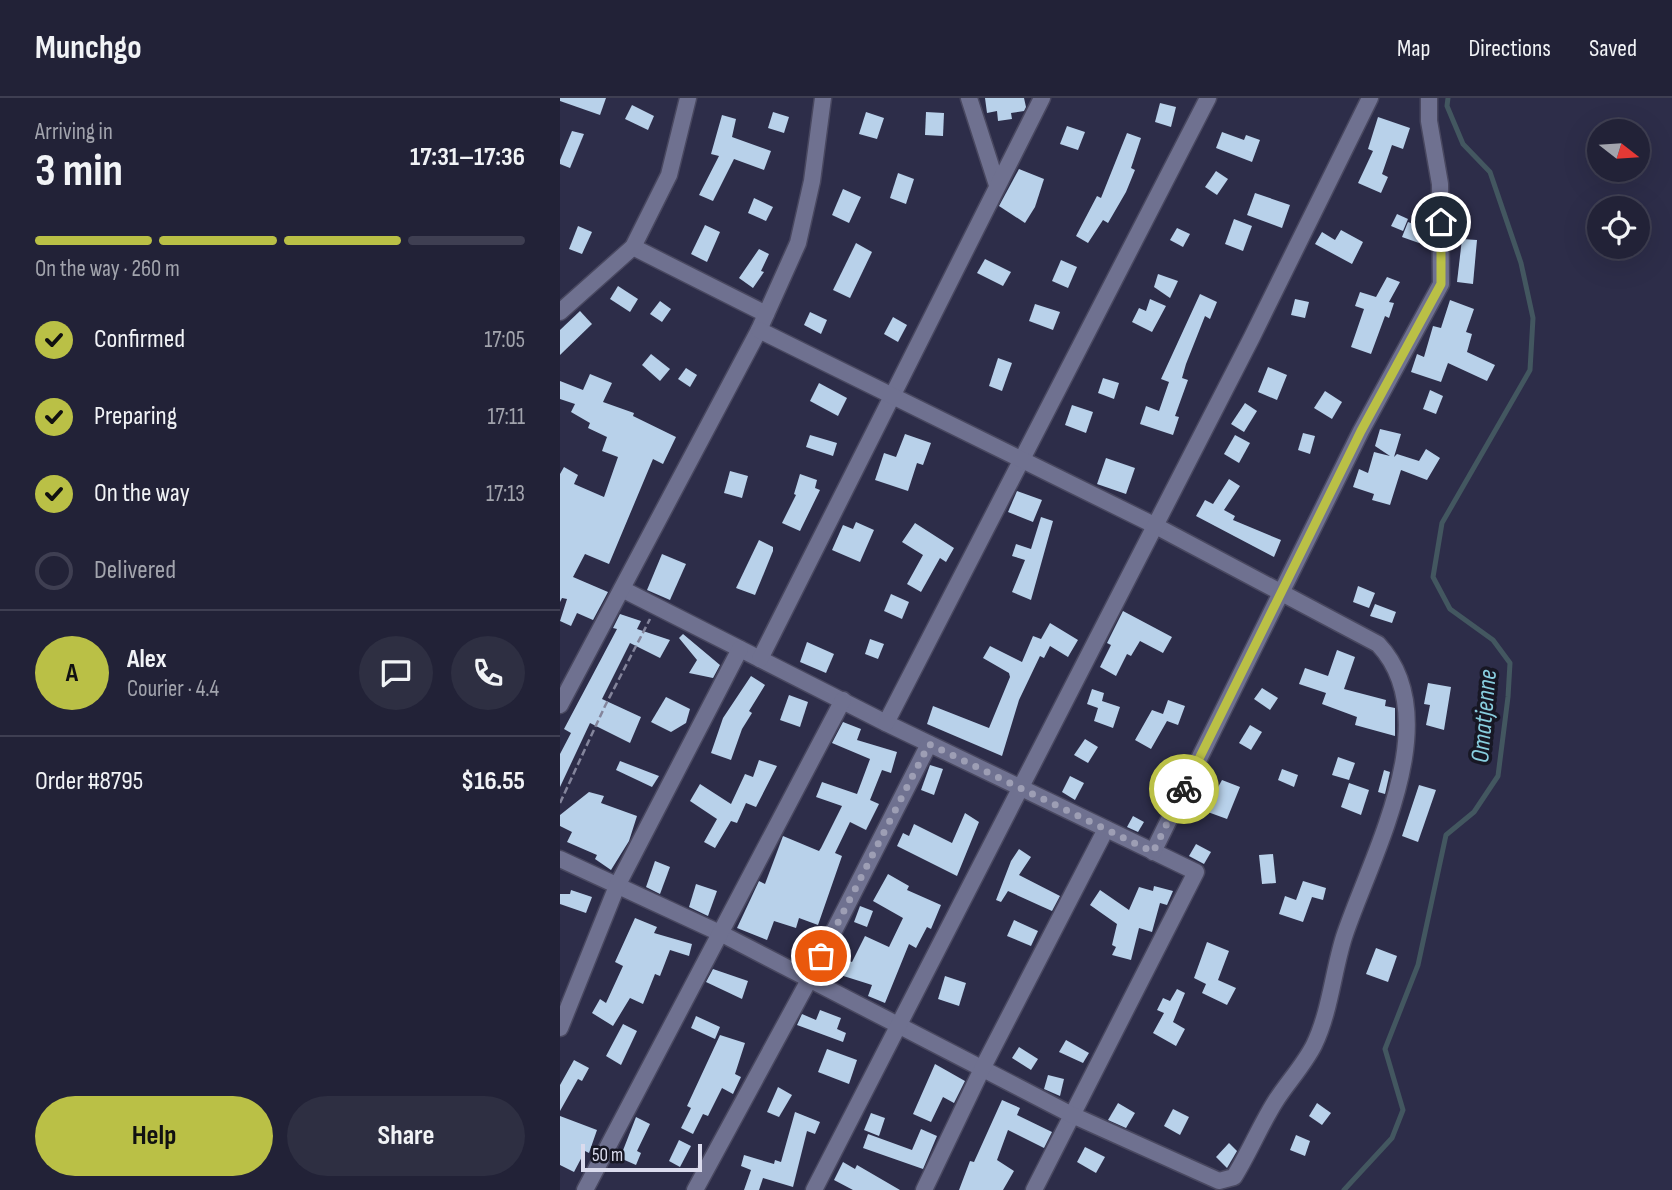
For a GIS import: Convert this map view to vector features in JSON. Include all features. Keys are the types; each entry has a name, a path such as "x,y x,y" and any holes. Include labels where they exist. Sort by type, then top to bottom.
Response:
{"street":[{"path":"560,312 633,247 669,174 688,98"},
{"path":"560,705 759,330 798,243 812,181 823,98"},
{"path":"969,98 997,185"},
{"path":"760,659 1042,98"},
{"path":"886,723 1208,98"},
{"path":"814,1190 1252,337 1370,98"},
{"path":"1153,852 1361,431 1441,284 1440,184 1429,121 1429,98"},
{"path":"633,247 766,314"},
{"path":"560,859 722,934 898,1028 1070,1114 1219,1181 1230,1181 1320,1030 1345,933 1401,781 1406,721 1398,675 1386,652 1378,644 1154,525 759,330"},
{"path":"622,589 886,723 1196,872 1070,1114 1034,1190"},
{"path":"560,1028 617,886 740,649"},
{"path":"585,1190 843,700"},
{"path":"695,1190 809,980 929,744"},
{"path":"924,1190 982,1069 1106,829"}],"path":[{"path":"560,803 605,706 657,607"}],"building":[{"path":"560,98 606,98 600,115 560,101"},
{"path":"985,98 1024,98 1026,107 1024,111 1011,113 1012,119 998,121 997,111 987,113"},
{"path":"1160,103 1176,107 1171,127 1155,122"},
{"path":"632,105 654,116 648,130 625,119"},
{"path":"773,112 789,117 784,133 768,128"},
{"path":"866,112 884,118 877,139 859,134"},
{"path":"926,112 944,113 943,136 925,135"},
{"path":"722,115 736,119 732,137 771,151 764,170 734,159 713,201 699,195 719,156 711,154"},
{"path":"1378,117 1410,128 1403,149 1392,145 1382,174 1388,177 1381,193 1358,183 1373,151 1368,149"},
{"path":"1067,126 1085,132 1078,150 1060,144"},
{"path":"572,131 584,134 570,168 560,164 560,160"},
{"path":"1222,132 1244,140 1246,135 1260,140 1252,162 1216,148"},
{"path":"1127,133 1141,138 1131,168 1135,170 1108,223 1103,220 1088,243 1076,236 1097,196 1101,198"},
{"path":"1019,169 1044,179 1035,207 1025,223 999,206"},
{"path":"1216,171 1228,179 1217,195 1205,187"},
{"path":"898,173 914,179 906,204 890,198"},
{"path":"843,189 861,197 849,223 832,215"},
{"path":"1255,193 1290,205 1282,228 1247,215"},
{"path":"754,198 773,207 766,221 748,213"},
{"path":"1397,214 1408,219 1403,231 1391,226"},
{"path":"1234,219 1252,226 1243,251 1225,244"},
{"path":"1408,222 1424,228 1419,243 1402,237"},
{"path":"705,225 720,232 707,262 691,254"},
{"path":"578,226 592,232 582,254 569,249"},
{"path":"1177,228 1190,234 1183,247 1170,240"},
{"path":"1341,230 1363,242 1352,264 1315,244 1322,232 1335,240"},
{"path":"1462,239 1477,240 1473,284 1457,282"},
{"path":"856,243 872,252 850,298 833,290"},
{"path":"759,249 769,254 761,271 764,272 753,288 739,278"},
{"path":"985,259 1011,272 1003,286 977,273"},
{"path":"1061,260 1077,267 1068,288 1052,281"},
{"path":"1158,274 1178,281 1170,298 1154,287"},
{"path":"1387,277 1400,282 1389,302 1394,303 1389,318 1385,316 1371,354 1351,347 1364,309 1355,306 1360,292 1376,297"},
{"path":"618,286 638,299 630,312 610,299"},
{"path":"1200,294 1217,302 1210,319 1205,316 1186,364 1182,378 1188,380 1175,416 1179,417 1173,435 1140,424 1146,406 1159,411 1169,382 1161,379"},
{"path":"1150,299 1166,306 1152,332 1132,322 1139,308 1146,311"},
{"path":"1295,299 1309,302 1305,318 1291,315"},
{"path":"1450,300 1474,309 1466,332 1472,334 1467,352 1495,365 1487,381 1448,363 1441,382 1411,372 1417,354 1424,357 1433,326 1441,328"},
{"path":"660,301 671,309 662,322 650,314"},
{"path":"1035,304 1060,312 1053,330 1029,321"},
{"path":"580,311 592,324 560,355 560,330"},
{"path":"810,312 827,320 821,334 804,325"},
{"path":"893,317 907,325 898,342 884,334"},
{"path":"651,354 670,369 660,381 642,365"},
{"path":"998,358 1012,363 1002,391 989,386"},
{"path":"1268,367 1287,375 1277,400 1258,392"},
{"path":"686,368 697,375 690,387 678,379"},
{"path":"590,374 612,383 603,402 634,413 633,416 676,437 663,464 653,459 609,564 585,554 573,577 608,592 593,620 577,613 571,626 560,621 567,599 562,598 560,602 560,474 564,467 578,475 574,484 604,497 618,457 602,451 607,437 588,428 590,423 571,412 575,404 560,399 560,381 583,390"},
{"path":"1103,378 1119,383 1114,399 1098,393"},
{"path":"819,383 847,398 838,416 810,401"},
{"path":"1430,390 1443,396 1436,414 1423,409"},
{"path":"1325,391 1342,402 1332,419 1314,408"},
{"path":"1245,403 1257,411 1244,432 1231,424"},
{"path":"1072,405 1093,412 1086,433 1065,425"},
{"path":"1380,429 1401,434 1394,457 1397,454 1419,461 1426,449 1440,458 1427,480 1401,470 1390,505 1372,500 1374,494 1353,487 1359,469 1368,473 1374,452 1390,456 1375,446"},
{"path":"1303,433 1315,436 1310,454 1298,450"},
{"path":"905,434 931,443 923,465 917,463 908,491 875,480 884,453 896,457"},
{"path":"810,435 837,443 833,456 806,447"},
{"path":"1235,435 1250,443 1239,463 1224,454"},
{"path":"1106,458 1135,468 1126,494 1097,484"},
{"path":"730,471 748,476 742,498 724,493"},
{"path":"800,474 817,480 815,488 820,490 800,531 782,523 796,495 794,494"},
{"path":"1229,479 1240,486 1224,510 1235,516 1233,520 1281,540 1274,557 1196,516 1205,500 1213,504"},
{"path":"1017,491 1042,500 1033,522 1008,512"},
{"path":"1041,517 1053,521 1031,600 1012,592 1025,560 1012,556 1016,544 1031,549"},
{"path":"856,522 874,530 860,562 832,550 843,525 853,529"},
{"path":"915,523 954,548 946,562 940,558 921,592 907,584 923,555 902,542"},
{"path":"759,540 773,547 773,551 755,595 736,588"},
{"path":"662,554 686,564 670,600 647,590"},
{"path":"1358,586 1375,593 1369,608 1353,602"},
{"path":"891,594 909,602 902,619 884,611"},
{"path":"1375,604 1396,612 1392,623 1370,616"},
{"path":"1123,611 1172,637 1163,653 1140,641 1131,656 1127,654 1116,676 1100,667 1111,645 1107,643"},
{"path":"620,614 641,621 637,629 670,640 660,658 630,643 602,699 641,717 630,743 590,723 560,787 560,754 571,733 564,729 617,629 613,628"},
{"path":"1050,623 1078,640 1068,657 1050,646 1044,658 1040,656 1019,700 1002,756 927,724 933,706 989,728 1010,677 1009,673 983,658 990,646 1022,662 1033,636 1041,639"},
{"path":"683,634 720,665 713,678 689,673 697,660 679,638"},
{"path":"870,639 884,644 878,659 865,654"},
{"path":"807,642 834,654 826,673 800,662"},
{"path":"1337,650 1355,657 1344,689 1386,700 1385,706 1395,708 1395,736 1355,725 1357,717 1322,704 1326,693 1299,684 1305,668 1328,676"},
{"path":"751,676 765,685 749,711 752,713 742,729 731,760 711,753 723,718"},
{"path":"1428,683 1451,687 1444,730 1426,725 1430,705 1424,704"},
{"path":"1262,688 1278,698 1270,710 1254,699"},
{"path":"1092,689 1104,693 1102,701 1120,707 1113,728 1094,721 1098,708 1087,704"},
{"path":"789,695 808,702 800,727 780,720"},
{"path":"666,697 690,709 686,723 671,732 651,722"},
{"path":"1168,700 1185,706 1178,725 1167,721 1151,749 1135,740 1152,710 1163,714"},
{"path":"843,722 861,729 857,740 897,752 891,773 882,770 870,800 879,804 866,830 850,822 835,853 842,856 818,925 799,918 796,928 774,921 767,940 737,928 759,881 765,884 783,836 819,851 821,848 842,806 816,797 822,782 857,794 870,759 832,743"},
{"path":"1250,725 1262,732 1251,750 1239,743"},
{"path":"1085,739 1098,747 1088,763 1074,755"},
{"path":"1338,757 1355,763 1349,780 1332,775"},
{"path":"759,760 777,766 756,807 746,803 737,823 731,821 715,848 704,842 717,819 690,801 700,784 731,804 745,774 753,777"},
{"path":"620,761 659,776 652,787 616,770"},
{"path":"930,765 943,769 934,795 921,790"},
{"path":"1282,769 1298,775 1294,787 1278,780"},
{"path":"1384,770 1390,772 1385,794 1378,792"},
{"path":"1070,776 1084,783 1075,800 1062,792"},
{"path":"1222,780 1240,787 1227,819 1205,811"},
{"path":"1349,783 1369,790 1361,815 1341,807"},
{"path":"1419,785 1436,790 1418,842 1402,836"},
{"path":"589,792 604,796 601,803 637,816 629,841 611,870 595,859 597,855 567,842 572,832 560,826 560,815"},
{"path":"965,813 979,822 957,876 897,846 903,833 909,836 914,824 952,843"},
{"path":"1133,816 1144,822 1138,832 1127,827"},
{"path":"1196,844 1211,852 1204,864 1189,856"},
{"path":"1019,849 1031,857 1019,875 1060,896 1052,911 1008,891 1001,902 996,900 1011,861"},
{"path":"1273,854 1276,883 1262,884 1259,855"},
{"path":"655,861 670,867 660,894 646,887"},
{"path":"888,874 909,886 907,890 941,905 931,929 927,927 916,948 909,944 885,1003 868,996 872,985 834,973 839,958 852,962 865,936 889,947 903,918 873,901"},
{"path":"1303,881 1326,888 1323,900 1312,897 1303,922 1279,914 1285,896 1296,900"},
{"path":"696,884 717,891 708,916 689,907"},
{"path":"1154,886 1173,891 1167,905 1160,903 1152,932 1139,928 1131,960 1112,955 1116,947 1112,945 1117,924 1090,905 1100,890 1129,910 1139,887 1153,891"},
{"path":"571,890 592,897 586,913 560,904 560,894 570,894"},
{"path":"860,906 873,911 867,927 854,922"},
{"path":"635,918 657,927 654,933 692,944 689,956 670,950 660,976 655,974 643,1004 630,998 613,1026 592,1013 600,999 606,1003 623,966 615,962"},
{"path":"1014,920 1038,931 1031,946 1007,936"},
{"path":"1207,942 1229,951 1218,980 1236,988 1227,1005 1202,993 1206,984 1194,978"},
{"path":"1376,948 1397,956 1388,982 1366,974"},
{"path":"713,969 748,981 742,999 706,982"},
{"path":"945,976 966,983 959,1006 938,999"},
{"path":"1177,989 1185,993 1173,1022 1185,1029 1176,1046 1153,1033 1164,1013 1157,1010 1163,998 1170,1001"},
{"path":"820,1010 841,1018 837,1029 846,1033 843,1042 797,1025 802,1014 816,1020"},
{"path":"696,1016 720,1027 715,1039 691,1028"},
{"path":"623,1024 637,1031 621,1065 606,1056"},
{"path":"720,1035 745,1043 735,1074 741,1077 733,1094 722,1088 708,1116 703,1114 693,1134 681,1128 691,1108 687,1106"},
{"path":"1066,1040 1089,1053 1083,1063 1059,1052"},
{"path":"1019,1047 1038,1059 1031,1070 1012,1058"},
{"path":"827,1049 857,1060 849,1084 818,1072"},
{"path":"574,1060 589,1068 582,1081 578,1079 560,1111 560,1085"},
{"path":"935,1064 965,1081 954,1103 943,1097 931,1122 913,1114"},
{"path":"1048,1075 1064,1079 1060,1096 1044,1089"},
{"path":"778,1087 792,1095 779,1117 767,1112"},
{"path":"1002,1100 1020,1108 1017,1115 1052,1132 1044,1148 1008,1130 997,1160 1014,1171 1003,1190 959,1190 970,1161 974,1162"},
{"path":"1118,1103 1135,1113 1126,1128 1108,1120"},
{"path":"1317,1103 1331,1113 1322,1125 1309,1116"},
{"path":"1173,1109 1189,1117 1180,1135 1164,1126"},
{"path":"795,1112 820,1122 815,1134 807,1131 793,1187 763,1178 759,1190 744,1190 751,1170 741,1166 744,1155 774,1164 775,1160 781,1162"},
{"path":"871,1113 885,1118 879,1136 864,1130"},
{"path":"560,1116 597,1130 589,1153 585,1151 574,1172 560,1165"},
{"path":"636,1117 650,1124 637,1151 641,1153 636,1165 620,1158"},
{"path":"921,1129 937,1136 923,1169 863,1148 868,1134 912,1150"},
{"path":"1296,1135 1310,1141 1305,1156 1290,1150"},
{"path":"679,1140 691,1146 680,1167 669,1161"},
{"path":"1229,1143 1237,1151 1227,1168 1216,1157"},
{"path":"1085,1147 1105,1157 1096,1173 1077,1162"},
{"path":"843,1162 855,1169 857,1165 900,1190 853,1190 834,1180"}],"waterway":[{"name":"Omatjenne","path":"1344,1190 1392,1138 1403,1110 1385,1049 1418,965 1446,835 1474,812 1498,776 1508,697 1510,663 1493,640 1450,609 1433,577 1442,523 1530,370 1533,318 1521,263 1490,172 1463,144 1447,106 1448,98"}],"way so far":[{"path":"821,956 929,744 1153,852 1184,789"}],"route":[{"path":"1184,789 1361,431 1441,284 1441,222"}]}
